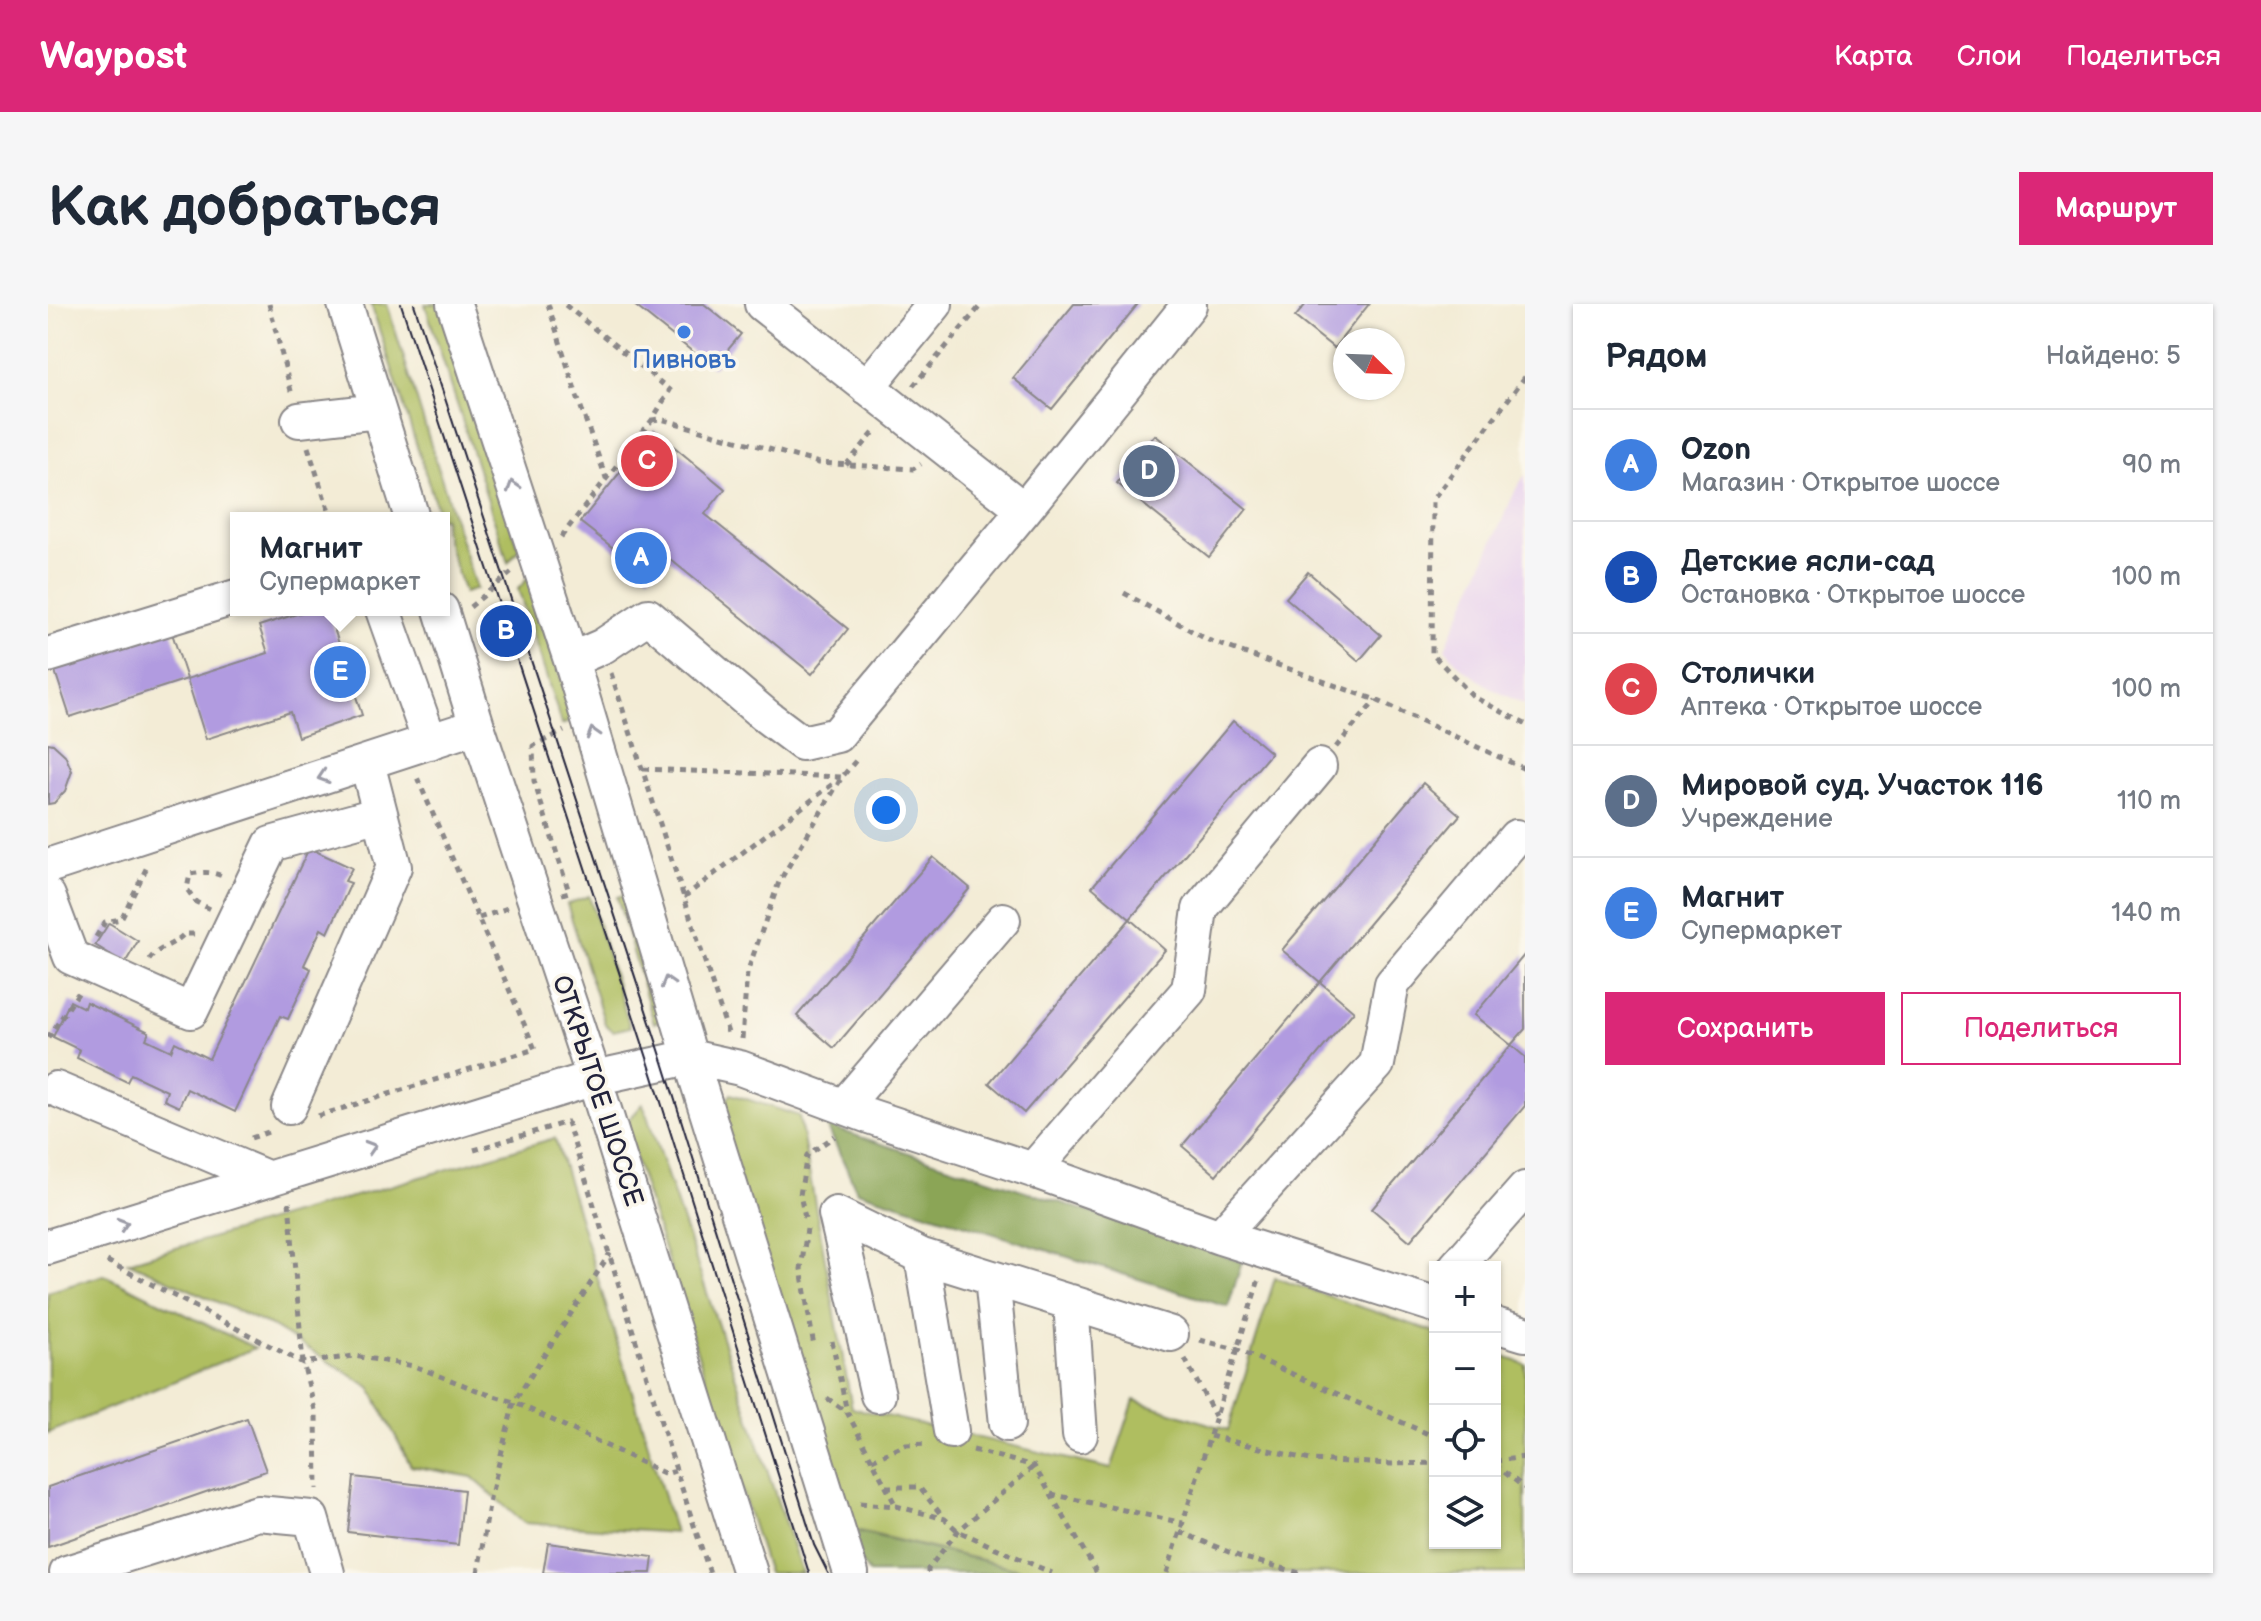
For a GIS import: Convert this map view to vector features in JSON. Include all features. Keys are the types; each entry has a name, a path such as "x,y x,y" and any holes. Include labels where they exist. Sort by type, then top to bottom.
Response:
{"street":[{"path":"345,304 410,512"},
{"path":"454,304 571,660 850,1572"},
{"path":"762,304 1024,510"},
{"path":"867,387 935,304"},
{"path":"571,660 603,646 648,616 802,743 837,735 1189,305"},
{"path":"299,420 378,411"},
{"path":"48,655 230,599"},
{"name":"ОТКРЫТОЕ ШОССЕ","path":"454,610 477,726 594,1078 750,1573"},
{"path":"385,616 421,752"},
{"path":"48,866 367,763 421,752 477,726"},
{"path":"300,1112 394,867 367,763"},
{"path":"1033,1170 1189,990 1200,909 1319,766"},
{"path":"48,896 71,957 191,1011 229,911 271,844 380,814"},
{"path":"1220,1237 1377,1064 1392,984 1516,837"},
{"path":"844,1106 1003,920"},
{"path":"48,1247 594,1078 690,1057 740,1068 1220,1237 1429,1298"},
{"path":"56,1089 269,1179"},
{"path":"1461,1261 1525,1189"},
{"path":"878,1395 836,1214 922,1256 1171,1334"},
{"path":"922,1256 951,1431"},
{"path":"992,1278 1007,1424"},
{"path":"1071,1302 1080,1435"},
{"path":"1501,1327 1525,1334"},
{"path":"67,1573 258,1513 311,1518 327,1573"}],"path":[{"path":"269,304 299,420 329,512"},
{"path":"548,304 607,478"},
{"path":"454,610 535,551 560,538 652,420 670,390 564,304"},
{"path":"846,465 982,304"},
{"path":"1525,377 1433,499 1432,654 1474,697 1525,724"},
{"path":"652,420 661,419 819,463 913,469 946,449"},
{"path":"1124,593 1208,640 1376,700 1525,769"},
{"path":"1319,766 1376,700"},
{"path":"553,897 569,892 534,781 533,746 569,729"},
{"path":"206,1152 282,1127 300,1112 535,1049 479,918 421,752"},
{"path":"740,1068 747,973 779,882 842,777 861,754"},
{"path":"643,769 842,777"},
{"path":"684,897 842,777"},
{"path":"48,1038 95,967 93,942 105,922 121,919 153,854"},
{"path":"216,873 224,877 229,911 212,910 196,902 187,889 190,874 216,873"},
{"path":"479,918 513,907"},
{"path":"135,985 155,951 176,943 184,934 229,911"},
{"path":"467,1152 567,1122 675,1471 710,1573"},
{"path":"290,1205 303,1363 316,1414 318,1483 311,1518"},
{"path":"807,1228 801,1269 815,1351"},
{"path":"1167,1573 1268,1252"},
{"path":"478,1573 490,1499 514,1402 610,1253"},
{"path":"102,1259 303,1363 354,1356 414,1366 514,1402 666,1474 675,1471"},
{"path":"1171,1334 1236,1349 1429,1434"},
{"path":"1171,1334 1215,1416"},
{"path":"826,1397 847,1412"},
{"path":"1210,1436 1310,1460 1429,1463"},
{"path":"1501,1462 1525,1457"},
{"path":"928,1573 958,1531 1034,1466 1097,1573"},
{"path":"1501,1468 1525,1488"},
{"path":"886,1487 919,1487 958,1531 1052,1573"},
{"path":"1050,1493 1183,1523"},
{"path":"827,1500 896,1506 945,1519"},
{"path":"1180,1532 1241,1557 1300,1573"}],"shaded area":[{"path":"1525,475 1525,705 1492,689 1462,668 1445,648"}],"green space":[{"path":"371,304 387,304 476,589 464,593 450,550 450,512 438,512"},
{"path":"425,304 440,304 519,550 508,563"},
{"path":"529,577 574,720 562,725 518,589"},
{"path":"631,893 663,1019 654,1023 617,897"},
{"path":"589,896 630,1027 613,1031 605,1024 567,904"},
{"path":"731,1094 799,1116 852,1408 1111,1469 1134,1400 1228,1430 1275,1278 1429,1330 1429,1549 1501,1549 1501,1356 1525,1364 1525,1573 1036,1573 851,1529 718,1113"},
{"path":"643,1104 802,1573 768,1573 628,1136 626,1123"},
{"path":"827,1126 1242,1262 1228,1307 857,1191"},
{"path":"555,1138 675,1533 524,1523 472,1477 411,1466 370,1387 273,1327 128,1262"},
{"path":"104,1275 255,1348 48,1433 48,1292"},
{"path":"851,1530 1036,1573 869,1573 860,1561"}],"building":[{"path":"633,304 704,304 741,334 713,368"},
{"path":"1074,304 1138,304 1052,409 1013,378"},
{"path":"1306,304 1369,304 1350,328 1333,328 1333,347 1295,317"},
{"path":"654,430 725,489 705,514 848,629 812,674 666,556 649,576 580,522"},
{"path":"1155,435 1247,509 1209,557 1117,483"},
{"path":"1308,572 1381,635 1359,661 1286,598"},
{"path":"290,616 330,616 362,715 298,737 290,712 206,739 187,679 268,653 259,626"},
{"path":"170,627 187,679 70,717 53,665"},
{"path":"1233,721 1271,753 1130,919 1092,887"},
{"path":"48,743 65,755 72,771 65,791 54,803 48,804"},
{"path":"1423,783 1460,815 1320,982 1282,950"},
{"path":"309,848 352,868 345,881 351,883 328,933 321,929 304,965 311,969 288,1019 280,1016 235,1112 187,1089 179,1107 164,1100 167,1091 131,1074 127,1082 77,1058 80,1050 53,1037 70,1001 84,1008 86,1002 149,1032 146,1039 171,1051 175,1042 209,1059"},
{"path":"933,857 970,888 834,1048 797,1016"},
{"path":"1130,919 1165,950 1024,1113 989,1083"},
{"path":"109,923 138,941 125,963 95,945"},
{"path":"1525,954 1525,1029 1511,1045 1474,1015"},
{"path":"1320,982 1354,1011 1216,1175 1182,1146"},
{"path":"1511,1045 1525,1057 1525,1106 1410,1241 1372,1209"},
{"path":"247,1418 266,1471 48,1547 48,1487"},
{"path":"354,1477 464,1490 458,1545 348,1532"},
{"path":"548,1543 653,1557 651,1573 543,1573"}],"tram line":[{"path":"401,304 649,1064 809,1573"},
{"path":"414,304 663,1062 814,1545 828,1573"}],"place":[{"name":"Пивновъ","path":"684,332"},
{"name":"Столички","path":"647,461"},
{"name":"Мировой суд. Участок 116","path":"1149,471"},
{"name":"Ozon","path":"641,558"},
{"name":"Детские ясли-сад","path":"506,631"},
{"name":"Магнит","path":"340,672"}]}
